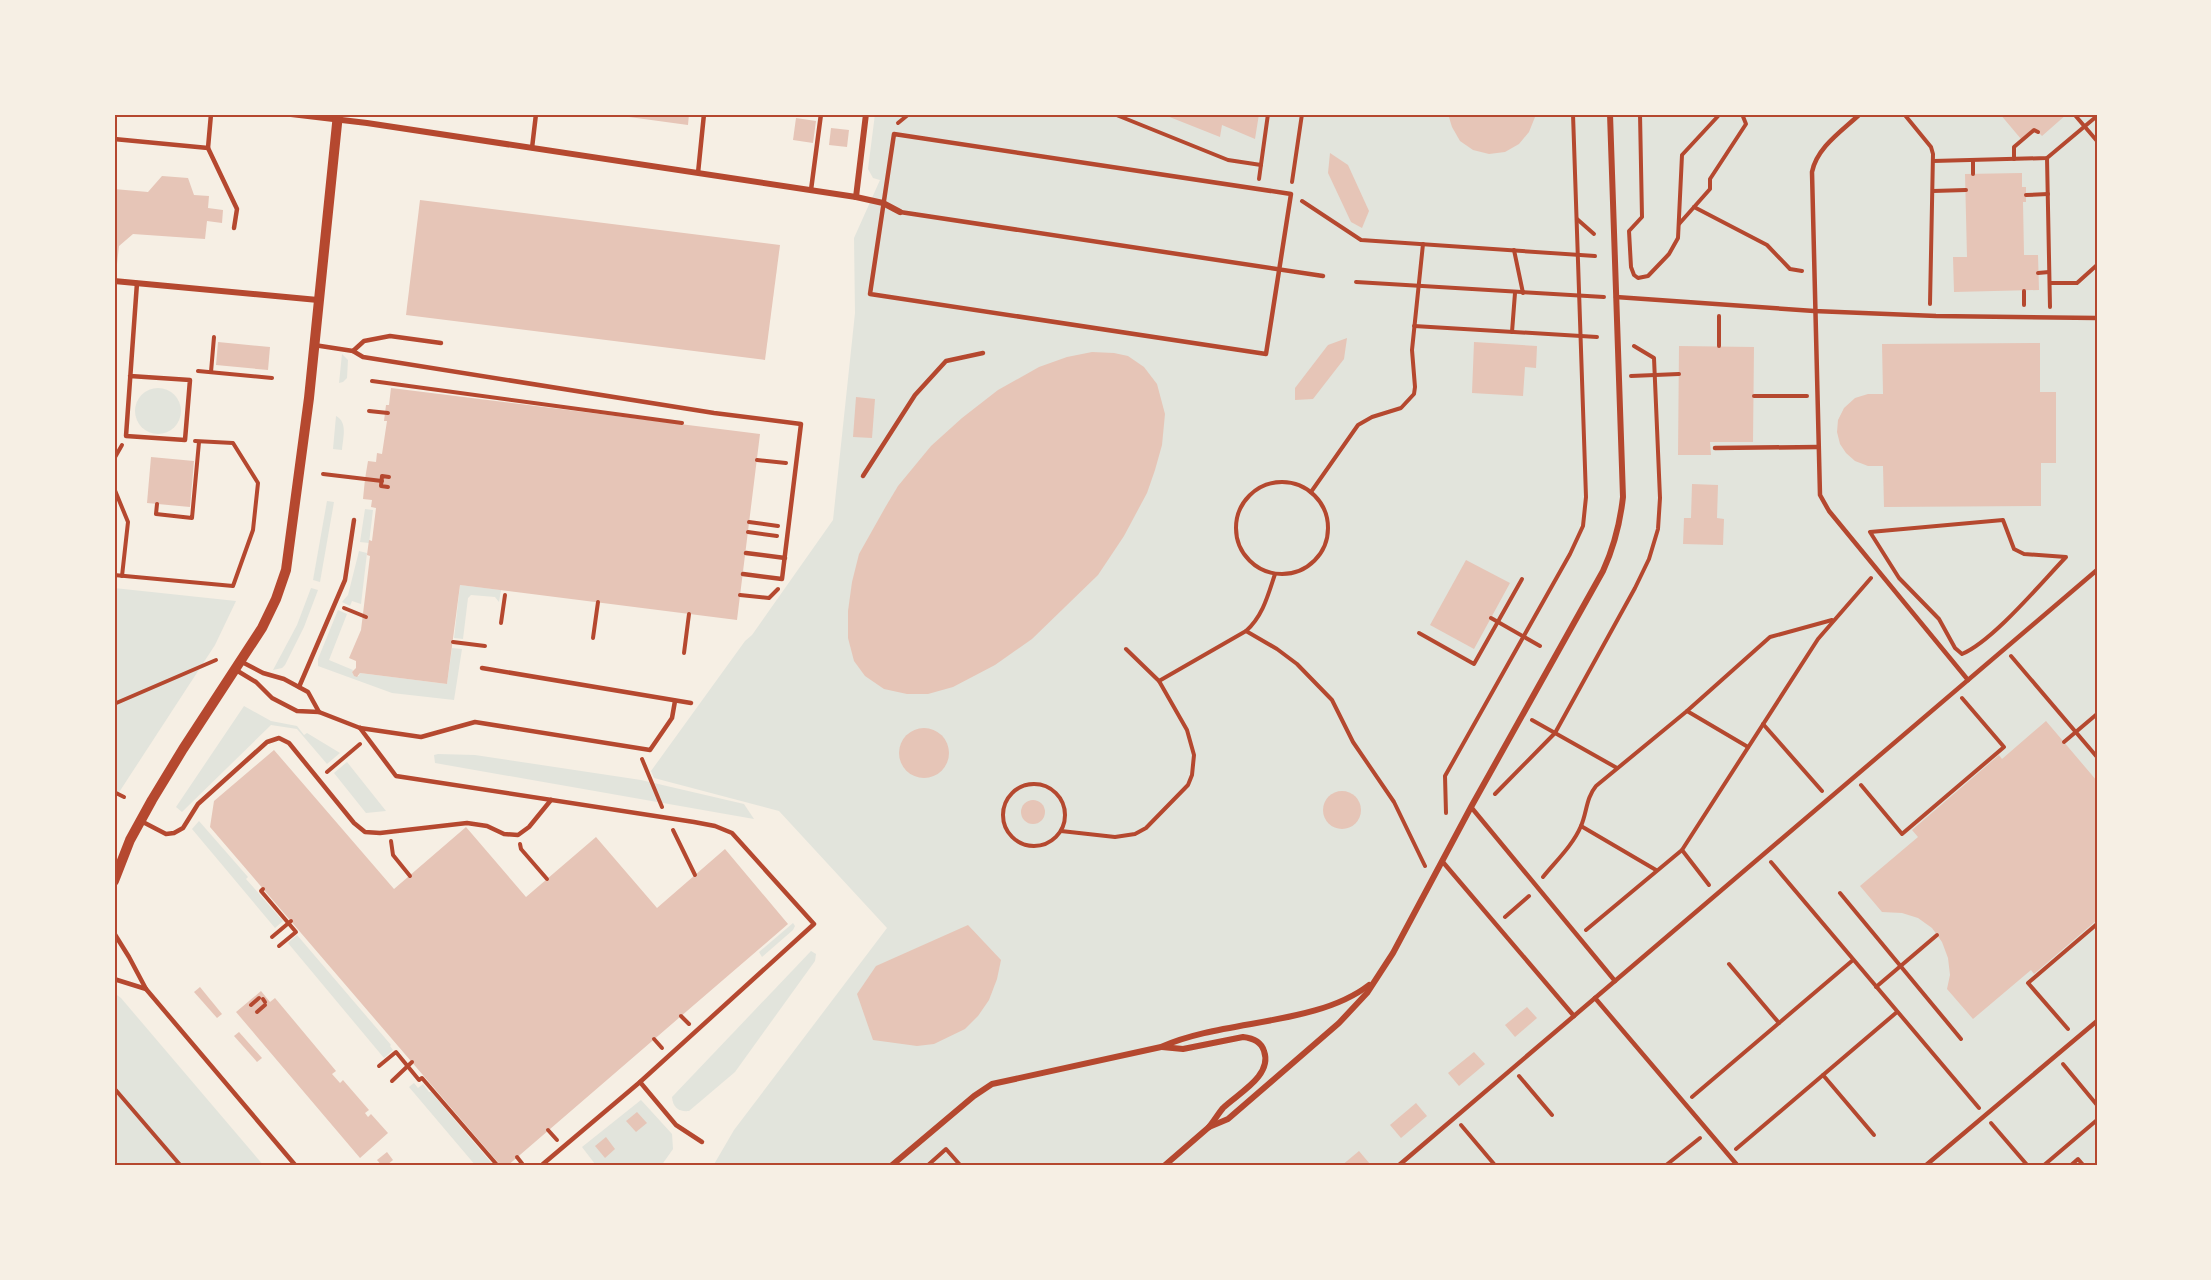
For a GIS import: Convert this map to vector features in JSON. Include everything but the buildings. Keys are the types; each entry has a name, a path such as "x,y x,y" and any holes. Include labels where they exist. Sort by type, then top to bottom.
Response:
{"street":[{"path":"291,114 338,117 856,197 883,203 900,212"},
{"path":"856,197 866,114"},
{"path":"1209,1127 1228,1119 1339,1023 1375,981 1393,953 1615,546 1623,497 1610,114"},
{"path":"114,881 130,840 141,820 183,749 262,628 276,599 286,570 294,522 338,117"},
{"path":"114,280 318,300"},
{"path":"114,861 130,840"},
{"path":"891,1166 974,1096 992,1084 1161,1047 1181,1038 1328,1006 1344,1000 1375,981"},
{"path":"1161,1047 1183,1049 1242,1037 1251,1038 1260,1043 1266,1058 1264,1068 1258,1077 1221,1110 1209,1127 1164,1166"}],"lane":[{"path":"211,114 208,148 237,209 234,228"},
{"path":"532,148 536,114"},
{"path":"698,172 704,114"},
{"path":"811,190 821,114"},
{"path":"1860,114 1821,150 1814,160 1811,185 1818,447 1822,501 1968,680"},
{"path":"894,134 1257,189 1291,194 1266,354 870,294 894,134"},
{"path":"114,139 208,148"},
{"path":"900,212 1323,276"},
{"path":"130,376 190,380 185,440 126,436 130,376 137,283"},
{"path":"1616,297 1814,311 1930,316 2097,318"},
{"path":"353,351 364,341 390,336 441,343"},
{"path":"314,345 353,351 363,357 714,413 801,424 782,579 743,574"},
{"path":"863,476 915,395 946,361 983,353"},
{"path":"1715,448 1818,447"},
{"path":"299,687 345,580 354,520"},
{"path":"746,553 785,558"},
{"path":"1398,1166 2097,570"},
{"path":"238,665 284,679 308,692 320,712"},
{"path":"238,665 272,698 297,711 320,712 360,728 421,737 475,722 650,750 672,718 675,701"},
{"path":"482,668 691,703"},
{"path":"360,728 396,776 694,822 715,826 732,833 814,924 640,1082 543,1164"},
{"path":"141,820 166,834 183,828 198,804 206,796 267,742 279,738 290,743 359,828 373,833 477,823 504,834 518,835 529,827 551,800"},
{"path":"1471,807 1615,981"},
{"path":"1442,861 1574,1016"},
{"path":"114,933 146,989 296,1166"},
{"path":"114,979 146,989"},
{"path":"1595,998 1738,1166"},
{"path":"1925,1166 2097,1022"},
{"path":"640,1082 676,1125 702,1142"}],"path":[{"path":"1114,114 1228,160 1261,165"},
{"path":"1257,189 1268,114"},
{"path":"1302,114 1291,194 1361,240 1595,256"},
{"path":"1446,813 1445,776 1570,554 1582,526 1586,497 1574,114"},
{"path":"1640,114 1642,217 1629,231 1631,267 1638,278 1648,276 1669,254 1678,238 1682,155 1720,114"},
{"path":"1679,224 1710,189 1710,179 1746,124 1742,114"},
{"path":"1904,114 1931,147 1933,161 1930,316"},
{"path":"2074,114 2097,141"},
{"path":"1933,161 2047,158 2097,116"},
{"path":"2014,159 2014,147 2034,130 2038,132"},
{"path":"2047,158 2051,317"},
{"path":"1973,160 1973,174"},
{"path":"1933,191 1966,190"},
{"path":"2026,195 2048,194"},
{"path":"1694,207 1767,245 1790,269 1813,273"},
{"path":"1576,219 1594,234"},
{"path":"1311,492 1358,425 1372,417 1401,408 1410,400 1415,387 1412,356 1423,244"},
{"path":"1514,250 1523,293"},
{"path":"2050,283 2077,283 2097,265"},
{"path":"2038,273 2049,272"},
{"path":"1356,282 1578,297 1616,297"},
{"path":"2024,291 2024,297"},
{"path":"1512,332 1515,292"},
{"path":"1719,304 1719,346"},
{"path":"1414,326 1597,337"},
{"path":"211,372 214,337"},
{"path":"1495,794 1555,733 1635,588 1654,544 1658,529 1660,498 1654,358 1634,346"},
{"path":"190,380 198,371 272,378"},
{"path":"1619,377 1679,374"},
{"path":"372,381 690,424"},
{"path":"1754,396 1817,396"},
{"path":"369,411 388,413"},
{"path":"114,575 233,586 253,530 258,483 233,443 185,440"},
{"path":"157,504 156,514 192,518 199,441"},
{"path":"757,460 773,462"},
{"path":"323,474 382,481"},
{"path":"388,487 381,486 382,476 389,477"},
{"path":"1277,482 1301,486 1311,492 1326,511 1328,535 1325,547 1318,557 1304,569 1287,574 1275,574 1258,568 1245,556 1236,533 1240,510 1246,499 1265,485 1277,482"},
{"path":"114,488 128,522 122,576"},
{"path":"2003,520 2014,549 2024,554 2066,557 2004,622 1972,650 1962,654 1939,619 1899,578 1870,532 2003,520"},
{"path":"749,522 769,525"},
{"path":"748,532 768,535"},
{"path":"1578,936 1682,850 1833,620 1878,570"},
{"path":"1159,681 1246,631 1259,617 1275,574"},
{"path":"1419,633 1474,664 1522,579"},
{"path":"501,623 505,595"},
{"path":"740,595 760,597"},
{"path":"593,638 598,602"},
{"path":"349,610 366,617"},
{"path":"684,653 689,614"},
{"path":"1491,618 1540,646"},
{"path":"1496,924 1538,887 1573,841 1581,826 1591,792 1617,768 1687,711 1770,637 1833,620"},
{"path":"1246,631 1277,649 1296,664 1332,700 1353,742 1394,802 1432,880"},
{"path":"453,642 485,646"},
{"path":"2005,648 2097,757"},
{"path":"1061,831 1115,837 1135,834 1146,828 1188,785 1193,767 1191,741 1172,700 1159,681 1126,649"},
{"path":"114,704 216,660"},
{"path":"1854,777 1902,834 1954,792 2004,747 1955,691"},
{"path":"1687,711 1748,747"},
{"path":"2064,742 2097,714"},
{"path":"1523,715 1617,768"},
{"path":"1763,724 1828,799"},
{"path":"344,758 367,737"},
{"path":"1031,784 1042,785 1053,790 1065,809 1065,820 1061,831 1054,840 1044,845 1032,847 1022,844 1012,837 1006,828 1003,816 1005,805 1011,795 1031,784"},
{"path":"114,792 124,797"},
{"path":"1581,826 1656,870"},
{"path":"390,832 393,855 410,876"},
{"path":"518,835 521,849 547,879"},
{"path":"1682,850 1717,894"},
{"path":"1764,854 2028,1166"},
{"path":"263,889 261,891 267,895 296,932 279,946"},
{"path":"1840,893 1961,1039"},
{"path":"272,937 290,922"},
{"path":"2076,1039 2028,982 2097,924"},
{"path":"1876,987 1937,935"},
{"path":"1684,1103 1853,959"},
{"path":"1729,964 1779,1023"},
{"path":"251,1005 263,1001 257,1012"},
{"path":"1728,1155 1897,1012"},
{"path":"379,1066 396,1052 419,1080 422,1078 498,1166"},
{"path":"2056,1056 2097,1105"},
{"path":"392,1081 412,1062"},
{"path":"1512,1069 1552,1115"},
{"path":"1823,1075 1874,1135"},
{"path":"114,1088 181,1166"},
{"path":"1455,1118 1494,1164"},
{"path":"2043,1166 2097,1120"},
{"path":"1665,1166 1708,1131"},
{"path":"927,1166 946,1149 961,1166"},
{"path":"517,1157 524,1166"},
{"path":"2070,1166 2078,1159 2084,1166"}],"shaded area":[{"path":"875,114 2097,114 2097,1166 713,1166 734,1130 887,928 779,811 654,778 651,771 745,641 752,635 833,520 855,313 854,238 880,180 873,178 868,169"},
{"path":"342,354 348,360 347,378 339,383"},
{"path":"158,388 174,395 181,411 174,427 158,434 142,427 135,411 142,395"},
{"path":"336,416 343,426 342,450 333,449"},
{"path":"327,501 334,502 320,582 313,580"},
{"path":"365,509 373,510 369,543 360,542"},
{"path":"359,551 367,553 361,604 352,601 350,606 342,602 348,595"},
{"path":"460,585 501,590 499,602 495,597 471,595 468,598 463,639 454,638"},
{"path":"114,588 236,601 215,645 114,800"},
{"path":"311,588 318,590 304,627 285,665 273,670 297,625"},
{"path":"338,610 347,614 329,660 353,670 354,676 359,676 360,673 447,684 452,648 462,649 454,700 392,693 318,666 318,659"},
{"path":"244,706 271,721 297,726 304,735 307,733 340,753 327,764 297,729 271,725 182,812 176,807"},
{"path":"434,755 475,755 641,780 744,804 754,819 435,763"},
{"path":"347,762 386,811 366,813 334,773"},
{"path":"199,821 283,921 275,928 192,829"},
{"path":"793,923 795,926 793,930 762,957 759,952"},
{"path":"297,935 391,1045 393,1050 384,1058 288,943"},
{"path":"811,951 816,954 815,961 735,1072 689,1111 677,1108 672,1097"},
{"path":"114,993 121,998 264,1166 114,1166"},
{"path":"414,1083 418,1088 423,1084 431,1092 494,1166 476,1166 409,1087"},
{"path":"641,1100 672,1134 673,1149 661,1166 594,1166 595,1164 582,1147"}]}
